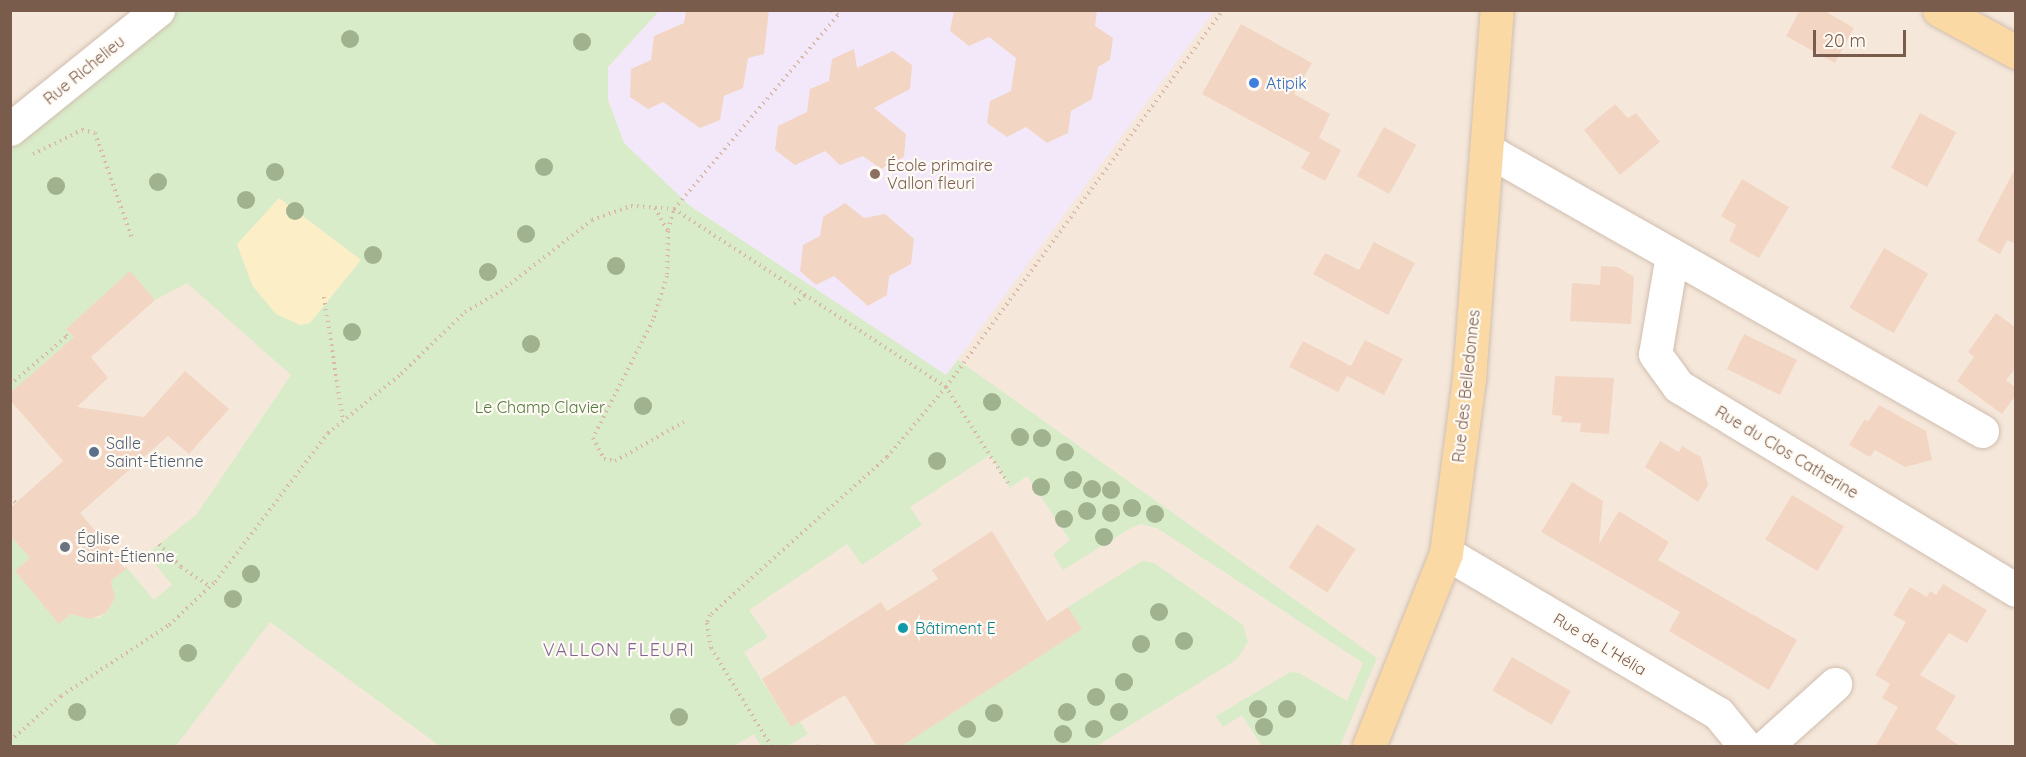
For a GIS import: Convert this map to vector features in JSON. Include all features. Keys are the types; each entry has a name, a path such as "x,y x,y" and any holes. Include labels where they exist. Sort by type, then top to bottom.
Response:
{"main road":[{"name":"Rue des Belledonnes","path":"1369,747 1446,553 1469,379 1489,151 1497,10"},
{"path":"1939,10 2016,52"}],"street":[{"name":"Rue Richelieu","path":"18,142 158,10"},
{"path":"1489,151 1982,430"},
{"name":"Rue du Clos Catherine","path":"1672,255 1655,354 1678,386 2016,590"},
{"name":"Rue de L'Hélia","path":"1446,553 1718,713 1745,747"},
{"path":"1766,747 1835,684"}],"path":[{"path":"684,422 615,461 604,459 593,438 653,320 668,276 668,231 674,209 838,15 831,10"},
{"path":"771,747 711,648 710,615 887,457 946,387 1223,10"},
{"path":"18,142 33,154 82,130 94,133 133,241"},
{"path":"10,741 61,696 169,625 211,586 328,433 402,374 465,312 501,291 592,220 631,206 674,209 946,387 1008,483"},
{"path":"655,208 668,231"},
{"path":"794,304 805,295"},
{"path":"324,297 343,422"},
{"path":"10,385 67,336 63,332"},
{"path":"10,497 16,503"},
{"path":"159,544 181,567 211,586"}],"shaded area":[{"path":"10,11 2015,11 2015,746 10,746"},
{"name":"École primaire Vallon fleuri","path":"659,11 1214,11 946,375 690,206 624,143 608,100 608,67"}],"green space":[{"name":"Le Champ Clavier","path":"178,11 659,11 608,67 608,100 624,143 690,206 946,375 958,360 1377,658 1340,746 1262,746 1242,715 1223,727 1216,716 1290,672 1299,673 1347,701 1363,663 1157,528 1141,524 1131,528 1063,570 1053,554 1070,540 1027,476 1010,488 990,455 910,507 922,525 862,565 847,544 749,610 768,637 744,652 791,727 800,722 808,734 788,746 761,746 754,734 734,746 440,746 270,622 176,746 11,746 10,535 30,558 15,571 59,623 75,611 88,618 99,618 106,613 115,598 111,581 127,568 154,600 172,585 147,554 197,514 291,375 187,283 155,300 130,272 66,329 74,337 11,393 11,146"},
{"path":"1142,561 1154,563 1243,625 1248,642 1236,660 1097,746 901,746 1081,629 1068,607"}],"sand":[{"path":"279,198 361,260 310,323 300,325 276,314 252,285 237,244"}],"building":[{"path":"686,10 769,10 764,54 748,58 743,88 724,96 720,120 700,128 663,102 648,109 630,97 631,69 651,60 654,36 684,23"},
{"path":"954,10 1097,10 1095,26 1113,38 1110,60 1098,67 1092,99 1071,111 1068,133 1047,143 1026,127 1007,137 987,123 990,101 1011,91 1016,58 989,37 969,46 950,31"},
{"path":"1800,10 1823,10 1854,28 1835,63 1786,36"},
{"name":"Atipik","path":"1241,24 1312,63 1294,94 1330,114 1319,138 1341,150 1325,181 1301,168 1310,153 1202,94"},
{"path":"854,49 857,68 893,51 912,65 910,89 874,108 906,134 904,157 881,169 863,156 840,165 825,151 795,165 775,150 778,126 807,112 810,89 829,81 832,59"},
{"path":"1615,104 1628,118 1636,113 1660,142 1620,175 1584,130"},
{"path":"1920,113 1956,132 1927,187 1891,168"},
{"path":"1384,127 1416,145 1389,194 1357,176"},
{"path":"2016,167 2016,244 2007,240 2000,254 1977,241"},
{"path":"1742,179 1789,207 1759,258 1729,241 1736,225 1721,216"},
{"path":"845,203 864,218 885,214 914,239 911,264 889,276 887,295 868,306 834,276 816,285 800,271 803,245 820,236 823,217"},
{"path":"1374,242 1415,263 1388,315 1313,274 1325,253 1359,270"},
{"path":"1884,248 1928,274 1894,333 1850,308"},
{"path":"1601,266 1618,267 1634,277 1631,324 1570,321 1572,283 1600,285"},
{"path":"130,271 155,300 91,357 108,378 77,407 144,417 185,371 229,409 189,454 168,436 80,513 127,568 111,581 115,598 106,613 90,619 71,614 59,624 15,571 30,558 10,535 10,508 63,461 10,400 10,393 74,337 66,329"},
{"path":"1996,313 2016,328 2016,368 2006,380 2016,388 2016,395 2002,414 1957,381 1974,357 1968,352"},
{"path":"1744,334 1797,360 1780,395 1727,369"},
{"path":"1365,340 1403,359 1384,395 1347,376 1338,392 1289,367 1303,341 1351,366"},
{"path":"1555,376 1614,378 1609,434 1580,432 1581,423 1561,422 1562,416 1552,415"},
{"path":"1879,405 1926,431 1932,460 1905,467 1875,450 1870,457 1849,445 1865,419 1868,422"},
{"path":"1660,441 1679,452 1682,446 1701,457 1708,485 1698,502 1645,467"},
{"path":"1572,482 1603,501 1599,544 1619,511 1669,542 1658,560 1797,640 1769,690 1669,631 1680,612 1541,532"},
{"path":"1792,495 1844,526 1818,571 1765,540"},
{"path":"1317,524 1356,549 1327,593 1289,568"},
{"path":"992,531 1047,621 1068,607 1082,629 900,747 877,747 845,695 791,727 762,679 881,602 887,611 938,579 932,570"},
{"path":"1943,584 1987,610 1967,643 1949,633 1920,675 1956,696 1936,729 1961,747 1875,747 1898,707 1882,698 1890,684 1875,675 1906,622 1893,615 1910,587 1927,597 1930,591 1936,595"},
{"path":"1512,657 1571,691 1551,725 1492,691"}],"place":[{"name":"Atipik","path":"1254,83"},
{"name":"École primaire Vallon fleuri","path":"875,174"},
{"name":"Salle Saint-Étienne","path":"94,452"},
{"name":"Église Saint-Étienne","path":"65,547"},
{"name":"Bâtiment E","path":"903,628"}],"district":[{"name":"VALLON FLEURI","path":"619,650"}]}
